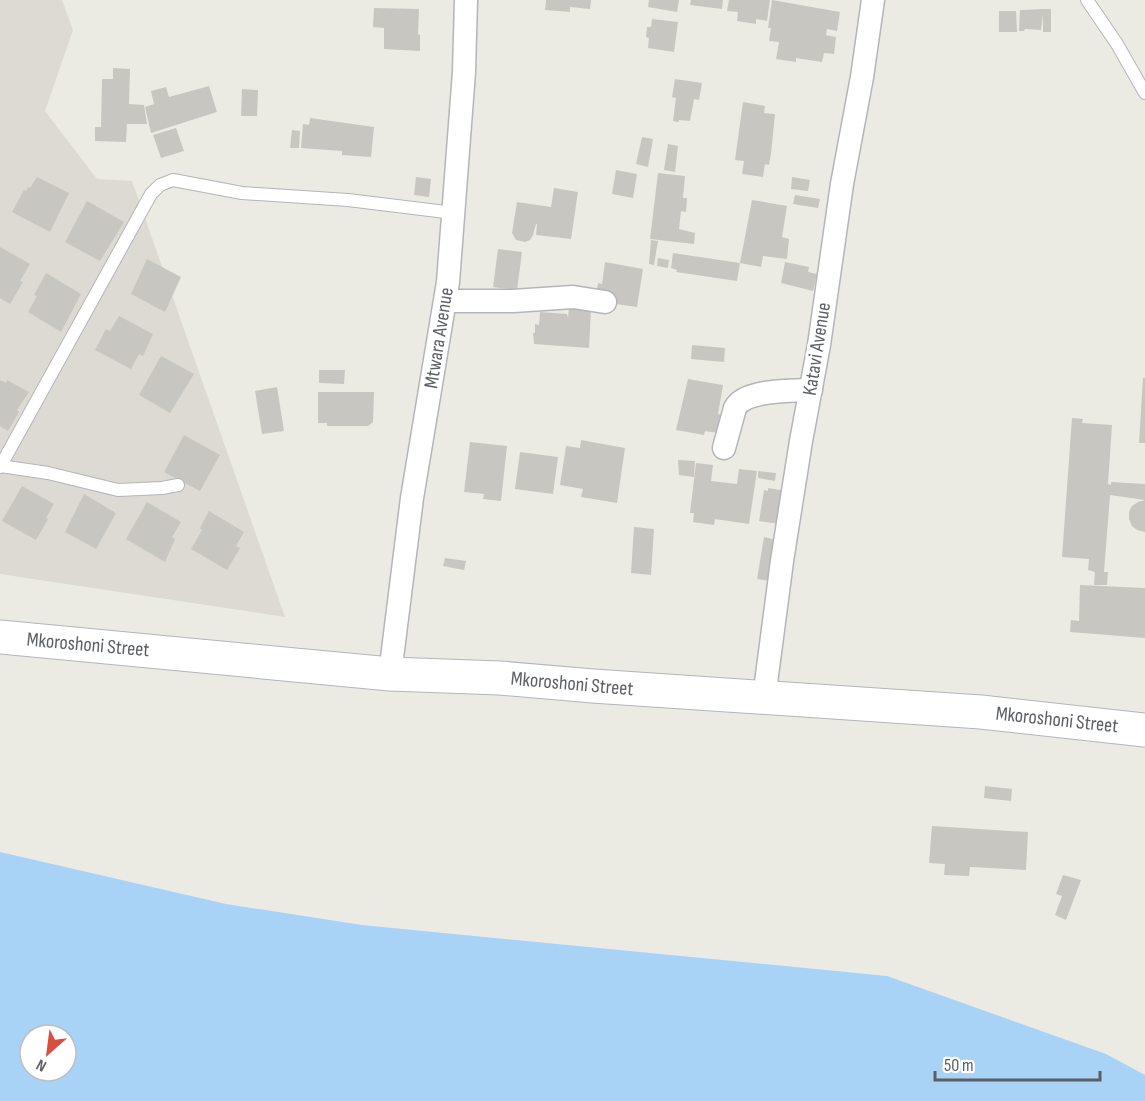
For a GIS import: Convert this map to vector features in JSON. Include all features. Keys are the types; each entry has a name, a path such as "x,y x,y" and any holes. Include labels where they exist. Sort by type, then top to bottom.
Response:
{"street":[{"name":"Mtwara Avenue","path":"390,674 412,498 446,301 464,72 466,0"},
{"name":"Katavi Avenue","path":"764,698 782,561 819,345 842,184 862,77 873,0"},
{"path":"446,301 513,301 573,297 605,302"},
{"path":"724,448 738,402 746,397 811,390"},
{"name":"Mkoroshoni Street","path":"0,637 390,674 500,678 981,712 1145,730"}],"lane":[{"path":"1087,0 1117,44 1145,93"},
{"path":"178,485 118,490 48,473 0,466 151,194 166,182 173,180 242,194 348,200 454,213"}],"shaded area":[{"path":"0,0 62,0 73,30 45,111 97,179 132,181 285,617 0,574"}],"water":[{"path":"0,852 226,904 362,925 887,976 1106,1054 1145,1075 1145,1101 0,1101"}],"building":[{"path":"546,0 591,0 590,9 570,7 570,12 545,10"},
{"path":"649,0 679,0 677,12 648,7"},
{"path":"691,0 723,0 722,9 690,5"},
{"path":"729,0 770,0 767,21 756,19 756,24 737,21 738,12 727,11"},
{"path":"772,0 840,12 837,31 827,29 826,35 836,37 834,54 824,53 822,62 796,58 796,62 776,59 779,42 769,41 771,28 768,28"},
{"path":"374,8 419,9 420,51 384,49 384,28 373,27"},
{"path":"1051,9 1051,32 1043,32 1043,14 1041,30 1019,31 1020,10"},
{"path":"999,11 1016,11 1017,32 999,32"},
{"path":"652,19 678,22 674,52 648,48 647,27 651,27"},
{"path":"113,68 130,69 129,104 144,105 147,124 127,124 126,142 95,141 95,127 101,127 102,79 113,79"},
{"path":"675,79 702,83 699,100 694,99 690,121 673,121 676,98 672,97"},
{"path":"209,86 217,112 151,133 145,107 154,104 151,91 166,87 169,97"},
{"path":"242,89 258,90 257,116 241,116"},
{"path":"743,102 765,106 764,113 775,114 769,165 765,164 763,177 742,174 744,161 735,160"},
{"path":"310,118 374,127 371,157 342,155 342,151 301,148 303,124 309,125"},
{"path":"176,128 184,151 161,158 153,135"},
{"path":"292,130 300,131 299,148 290,148"},
{"path":"642,137 653,139 648,167 636,164"},
{"path":"668,144 678,146 675,172 664,170"},
{"path":"616,170 637,174 633,198 612,194"},
{"path":"658,173 685,176 683,198 687,198 686,212 681,211 679,229 695,233 694,244 650,239"},
{"path":"37,177 69,193 50,232 12,212 24,190 30,188"},
{"path":"416,177 431,179 429,197 414,195"},
{"path":"792,177 810,180 808,191 791,189"},
{"path":"554,188 578,192 571,239 536,235 536,224 530,240 525,242 516,240 512,233 517,202 551,207"},
{"path":"795,195 820,199 818,208 793,204"},
{"path":"752,200 787,206 782,237 789,239 787,259 763,256 761,267 740,263"},
{"path":"87,201 124,222 100,261 65,242"},
{"path":"651,240 658,241 654,265 649,264"},
{"path":"0,247 30,264 10,304 0,298"},
{"path":"498,249 522,252 517,290 493,287"},
{"path":"673,253 740,263 737,281 676,272 677,270 671,268"},
{"path":"658,258 669,260 668,268 657,266"},
{"path":"147,259 181,277 165,312 131,294"},
{"path":"605,262 643,269 637,307 616,304 617,301 596,297 598,283 602,284"},
{"path":"785,262 809,267 808,272 817,274 813,291 781,283"},
{"path":"46,273 81,294 61,332 28,312"},
{"path":"569,308 591,310 589,348 534,344 533,333 535,333 535,324 539,325 540,312 567,314 568,318"},
{"path":"119,316 153,334 143,356 139,354 131,369 95,350 106,329 110,331"},
{"path":"692,345 725,348 724,362 691,359"},
{"path":"161,356 194,374 170,413 139,395"},
{"path":"319,370 345,370 344,384 319,383"},
{"path":"1143,378 1145,378 1145,443 1139,443"},
{"path":"688,379 723,385 718,414 728,416 724,434 705,431 704,435 676,430"},
{"path":"0,380 6,383 7,380 29,392 17,410 19,412 8,431 0,426"},
{"path":"277,387 284,431 262,434 255,391"},
{"path":"318,392 374,392 373,422 368,426 327,426 327,423 318,423"},
{"path":"1072,418 1083,419 1082,423 1112,425 1108,484 1111,485 1111,482 1145,484 1145,500 1110,495 1104,572 1108,572 1107,585 1094,585 1095,572 1088,570 1089,559 1062,557"},
{"path":"184,435 220,455 200,491 164,472"},
{"path":"581,440 625,448 617,503 581,497 583,489 560,485 566,446 580,448"},
{"path":"470,442 507,446 501,501 483,499 484,494 464,492"},
{"path":"520,452 558,457 553,494 515,489"},
{"path":"678,460 695,461 694,477 679,475"},
{"path":"696,463 713,465 711,481 737,484 739,469 757,471 749,524 715,519 714,525 693,522 694,513 690,513"},
{"path":"758,471 776,473 775,481 758,478"},
{"path":"22,486 54,504 36,540 2,521"},
{"path":"768,488 786,491 780,524 759,521 764,490 768,491"},
{"path":"84,494 116,513 96,549 65,532"},
{"path":"1145,500 1145,532 1132,526 1129,512 1132,506"},
{"path":"147,502 181,522 172,537 175,539 165,562 126,539"},
{"path":"209,511 244,532 236,546 240,548 227,570 191,549 202,530 200,528"},
{"path":"634,527 654,529 651,575 631,573"},
{"path":"764,537 777,540 770,581 757,579"},
{"path":"445,558 466,561 464,570 443,566"},
{"path":"1080,585 1145,588 1145,638 1070,632 1071,620 1079,621"},
{"path":"985,786 1012,789 1011,801 984,798"},
{"path":"932,826 1028,832 1026,870 970,867 969,876 944,875 945,864 929,863"},
{"path":"1063,875 1081,880 1066,920 1055,915 1062,896 1056,894"}]}
